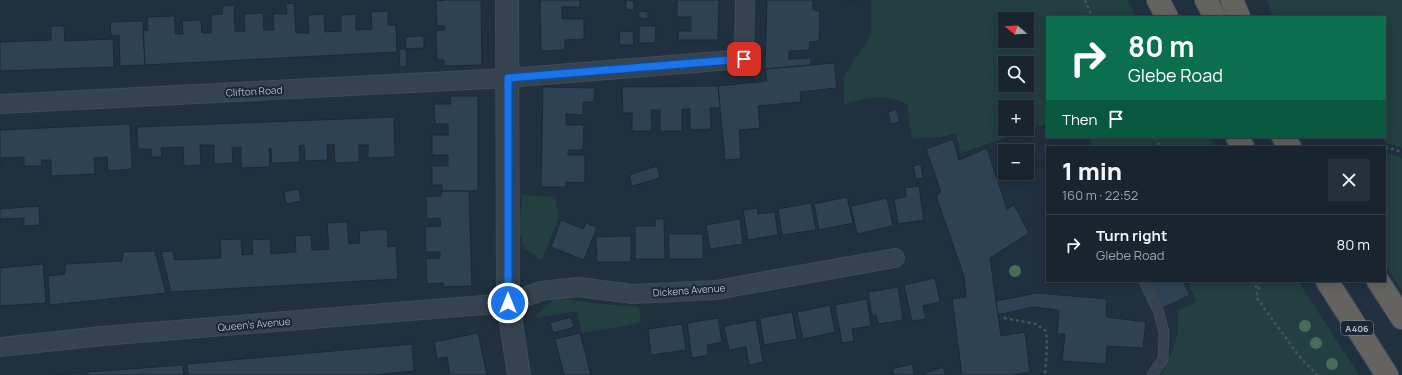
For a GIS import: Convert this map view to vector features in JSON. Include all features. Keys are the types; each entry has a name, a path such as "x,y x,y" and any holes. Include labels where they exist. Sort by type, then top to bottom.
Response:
{"highway":[{"path":"1158,0 1166,16"},
{"path":"1206,0 1214,16"},
{"path":"1232,0 1239,16"},
{"name":"A406","path":"1328,282 1387,375"},
{"path":"1379,282 1402,318"}],"street":[{"path":"508,0 508,303 519,375"},
{"name":"Clifton Road","path":"0,104 508,78 744,59 744,0"},
{"name":"Dickens Avenue","path":"508,303 541,291 578,287 633,294 716,290 895,258"},
{"name":"Queen's Avenue","path":"0,347 102,336 508,303"}],"lane":[{"path":"1144,282 1158,310 1164,332 1163,359 1152,375"}],"path":[{"path":"1085,0 1092,16"},
{"path":"1156,138 1161,146"},
{"path":"1386,148 1402,152"},
{"path":"1252,282 1258,289"},
{"path":"1261,282 1256,297 1316,375"},
{"path":"1004,318 1036,324 1046,331 1047,346 1045,375"}],"green space":[{"path":"871,0 1127,0 1136,16 1046,16 1046,124 1034,128 1034,100 998,100 998,136 1011,136 961,153 956,133 942,137 912,139 907,104 891,99 868,98 844,104 844,76 871,35"},
{"path":"1267,0 1402,0 1402,148 1385,142 1382,138 1386,138 1386,16 1274,16"},
{"path":"1088,138 1210,138 1214,146 1092,146"},
{"path":"1386,153 1402,158 1402,291 1386,267"},
{"path":"522,195 555,197 559,217 542,260 525,249 519,232"},
{"path":"1188,282 1299,282 1359,375 1161,375 1173,349 1178,332 1178,311 1196,302"},
{"path":"566,299 639,307 641,322 582,333 577,311 534,318 553,300"}],"building":[{"path":"481,0 482,65 444,66 444,60 437,60 436,30 445,30 445,26 437,26 436,1"},
{"path":"540,0 580,0 580,7 562,7 562,19 584,19 584,39 565,40 565,50 541,51"},
{"path":"626,0 634,1 634,10 626,10"},
{"path":"677,0 719,0 718,40 678,40 678,31 691,31 691,17 677,17"},
{"path":"767,0 813,0 813,10 820,11 819,41 809,42 810,50 789,51 789,59 811,58 811,65 765,69"},
{"path":"861,0 861,1 847,1"},
{"path":"294,3 296,33 309,33 308,15 324,14 325,32 341,31 341,15 356,14 356,30 372,29 371,12 388,11 388,25 396,25 397,52 145,65 143,31 148,30 147,17 175,16 175,34 183,34 182,21 201,20 202,33 211,33 211,15 223,14 222,6 234,5 235,32 245,31 244,14 263,13 264,30 274,30 273,14 287,14 286,4"},
{"path":"639,11 648,12 648,19 639,18"},
{"path":"143,21 145,65 120,66 119,35 111,36 110,22"},
{"path":"51,26 64,26 65,41 113,39 114,67 0,71 0,42 51,40"},
{"path":"639,26 656,26 655,43 639,43"},
{"path":"633,31 634,45 620,45 619,32"},
{"path":"424,36 424,48 406,49 405,37"},
{"path":"399,49 406,49 407,66 400,67"},
{"path":"834,63 837,88 800,92 801,102 758,106 760,128 739,130 741,159 725,160 718,86 767,81 765,69"},
{"path":"718,86 720,108 710,108 711,129 690,130 690,109 682,109 682,131 660,131 660,110 651,110 652,131 632,131 632,113 623,113 622,87"},
{"path":"543,87 595,88 594,102 583,102 583,115 566,114 566,125 584,125 583,150 568,150 568,155 585,155 585,183 566,182 566,187 541,187"},
{"path":"450,96 478,96 478,191 442,191 442,185 432,185 432,166 448,166 448,155 432,155 432,135 448,135 448,124 435,124 434,104 451,104"},
{"path":"896,109 900,122 891,124 888,112"},
{"path":"394,117 395,157 368,158 368,145 359,145 359,162 335,163 334,144 327,145 328,160 305,161 304,145 299,146 300,162 272,163 271,148 269,148 270,167 241,168 241,147 232,148 233,163 214,164 214,145 200,145 201,165 184,166 183,147 161,148 162,157 152,157 151,149 138,149 137,127"},
{"path":"130,124 132,169 108,171 107,157 94,158 95,174 51,176 51,160 41,160 42,166 24,166 24,157 1,158 0,167 0,130"},
{"path":"953,139 959,160 987,148 1007,209 1014,205 1029,233 990,258 1001,336 1025,332 1030,372 1013,375 962,375 952,299 966,297 964,276 936,196 941,192 926,149"},
{"path":"921,164 923,178 916,179 913,166"},
{"path":"657,166 660,178 632,186 629,175"},
{"path":"919,186 924,220 898,224 894,199 906,197 905,188"},
{"path":"299,189 301,201 286,204 284,192"},
{"path":"442,191 469,191 472,286 443,287 443,283 427,284 426,259 440,258 440,252 426,252 425,227 441,226 440,218 427,219 426,197 441,196"},
{"path":"847,197 853,223 819,230 814,204"},
{"path":"887,198 893,226 857,234 851,206"},
{"path":"811,203 816,230 782,235 778,209"},
{"path":"39,206 40,225 24,226 24,218 0,219 0,209"},
{"path":"757,208 758,214 775,212 778,235 748,240 743,210"},
{"path":"655,219 664,219 665,259 635,259 635,226 655,226"},
{"path":"740,219 743,244 710,249 706,225"},
{"path":"561,220 583,229 586,223 597,227 584,260 551,247"},
{"path":"347,222 349,244 360,243 359,231 387,229 388,247 396,246 398,279 171,292 161,252 173,251 174,260 221,258 220,240 241,239 242,255 253,254 252,240 270,239 271,254 296,252 295,236 311,235 312,250 329,249 327,223"},
{"path":"669,234 703,234 703,259 669,259"},
{"path":"631,236 631,262 597,262 596,237"},
{"path":"155,251 166,293 50,305 48,276 65,274 65,264 122,261 123,252"},
{"path":"43,264 46,303 0,306 0,268"},
{"path":"935,278 940,302 923,306 926,319 912,321 904,285"},
{"path":"1150,282 1184,282 1190,295 1163,308"},
{"path":"898,287 903,320 878,324 876,315 872,315 868,292"},
{"path":"1037,293 1107,299 1106,317 1146,322 1143,348 1107,346 1106,364 1062,361 1065,334 1057,334 1059,310 1033,307 998,315 996,301"},
{"path":"867,299 871,326 852,329 854,341 842,343 835,305"},
{"path":"830,305 835,332 803,339 797,312"},
{"path":"792,312 797,339 764,345 760,318"},
{"path":"571,317 574,327 553,333 550,323"},
{"path":"718,318 722,342 707,345 708,355 692,358 687,323"},
{"path":"756,320 763,362 749,365 746,347 729,350 724,326"},
{"path":"682,324 686,350 651,355 648,329"},
{"path":"478,333 487,375 450,375 447,357 437,359 434,342"},
{"path":"580,333 591,375 564,375 555,339"},
{"path":"412,344 414,371 375,375 188,375 187,364"},
{"path":"912,364 914,375 894,375 892,369"},
{"path":"183,365 184,375 88,375 88,372"},
{"path":"943,367 946,375 925,375 925,373"},
{"path":"83,373 83,375 54,375"}],"route":[{"path":"508,303 508,78 744,59"}]}
